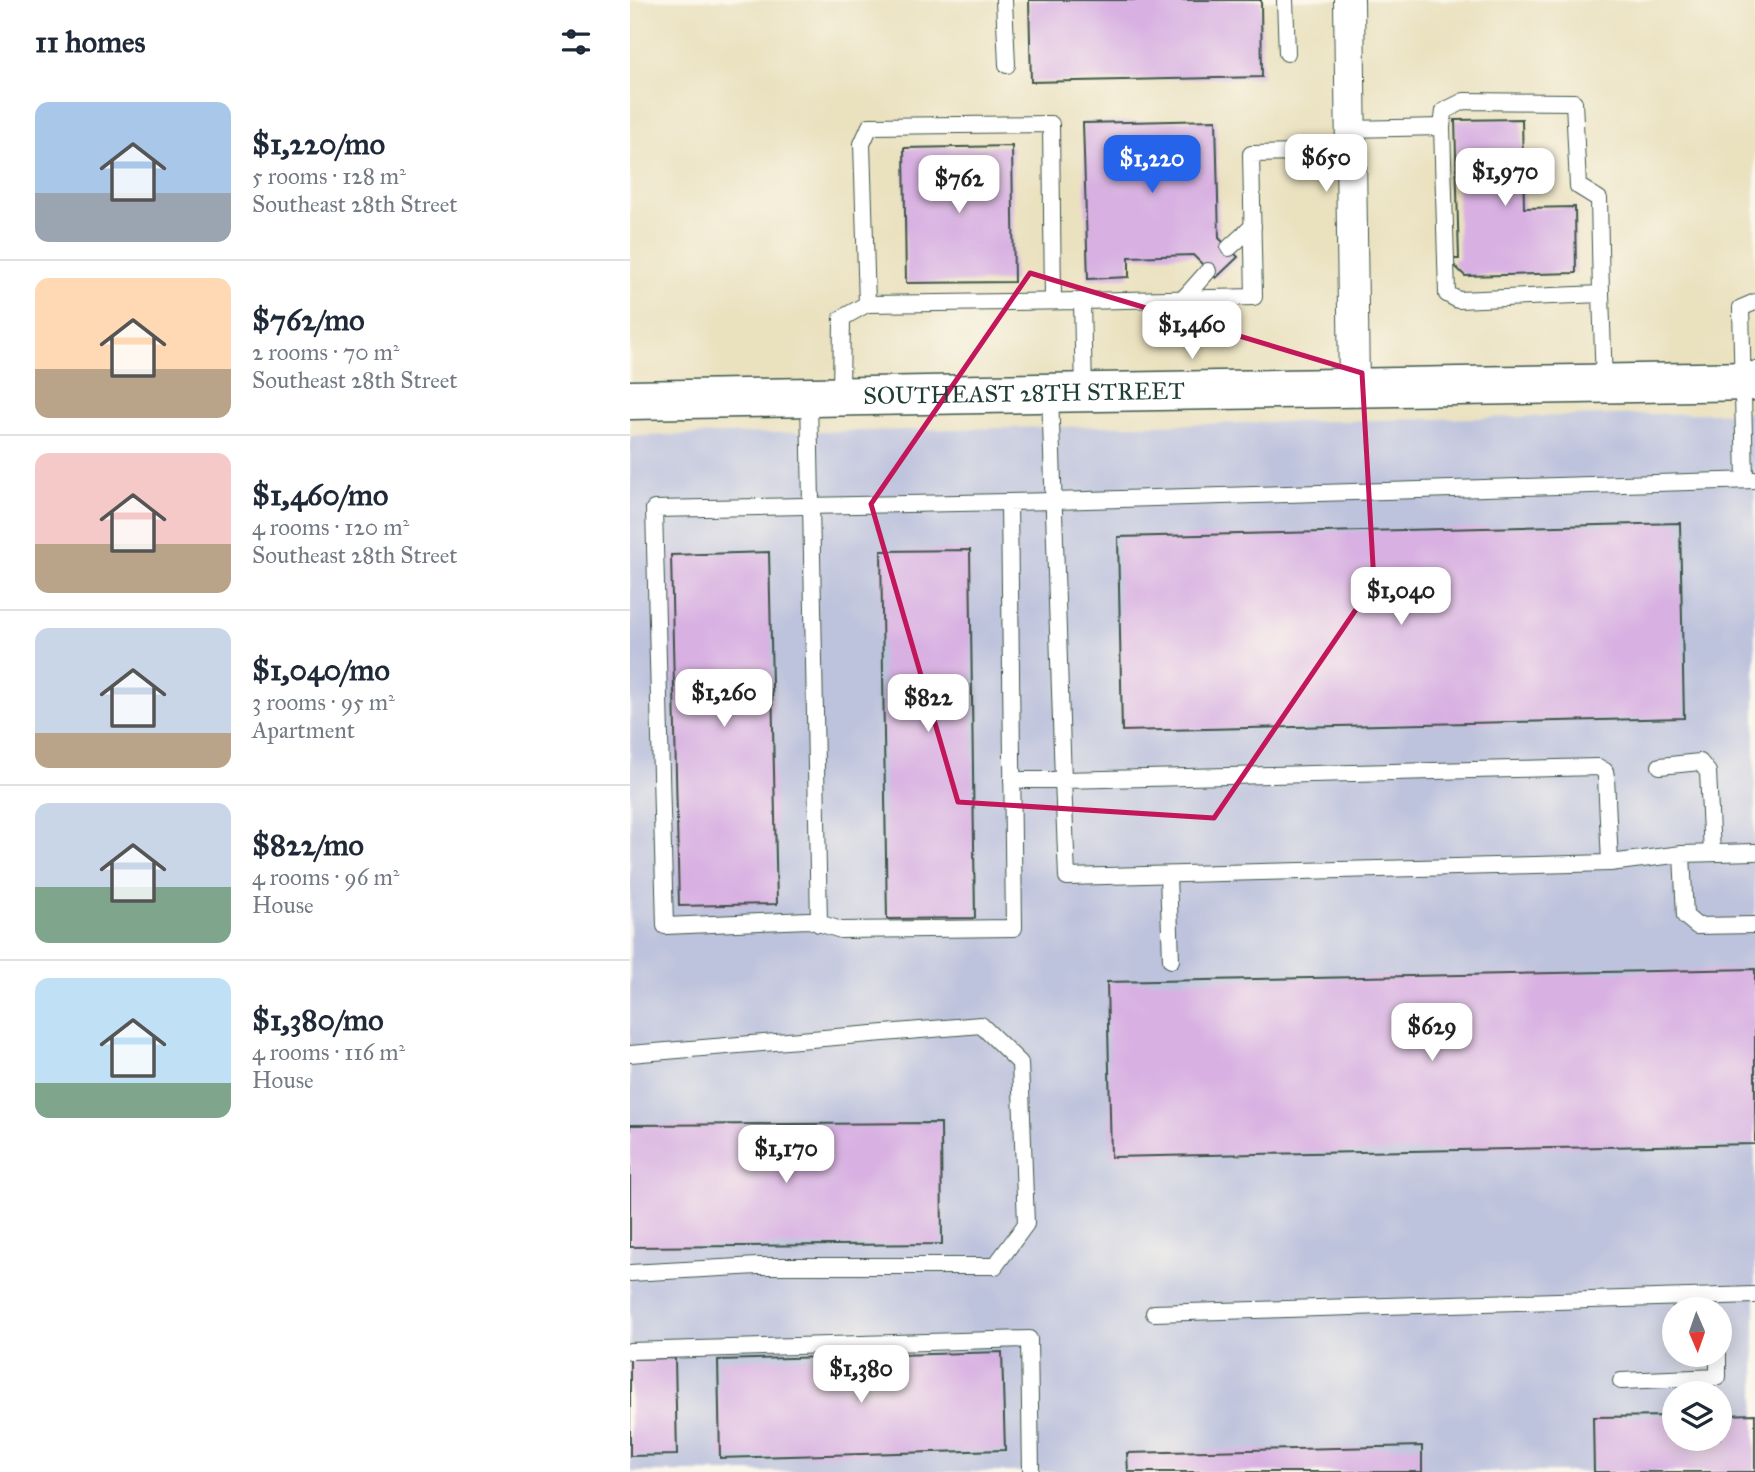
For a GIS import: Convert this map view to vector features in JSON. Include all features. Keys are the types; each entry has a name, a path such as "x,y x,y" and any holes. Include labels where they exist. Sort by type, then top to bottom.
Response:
{"main road":[{"name":"SOUTHEAST 28TH STREET","path":"630,400 1749,381"}],"street":[{"path":"1349,0 1354,388"}],"lane":[{"path":"1004,0 1007,65"},
{"path":"1285,0 1287,53"},
{"path":"1601,294 1458,300 1447,294 1442,127 1444,111 1464,101 1574,102 1578,186 1600,199 1604,384"},
{"path":"867,304 862,144 870,126 1051,124 1053,301"},
{"path":"819,923 811,506 825,396 842,318 867,304 1254,297 1251,154 1442,127"},
{"path":"1229,248 1253,226"},
{"path":"1184,298 1208,271"},
{"path":"1082,301 1067,392 1054,501 1066,877 1610,863 1682,854 1755,852"},
{"path":"1009,502 1014,928 841,930 809,920 665,926 654,509 1054,501 1750,480 1749,381 1741,308 1755,302"},
{"path":"1660,766 1700,762 1709,772 1712,853"},
{"path":"1012,780 1598,767 1605,771 1606,777 1610,863"},
{"path":"1682,854 1685,916 1689,923 1697,926 1755,925"},
{"path":"1168,875 1171,960"},
{"path":"630,1054 981,1024 1020,1063 1026,1224 995,1266 758,1266 630,1273"},
{"path":"1732,1300 1755,1295"},
{"path":"1154,1313 1662,1304"},
{"path":"630,1351 1029,1339 1031,1472"},
{"path":"1621,1381 1718,1377 1718,1367"}],"highlighted area":[{"path":"1030,273 1362,373 1374,583 1214,818 958,802 871,504"}],"shaded area":[{"path":"1755,412 1755,1472 630,1472 630,436"}],"building":[{"path":"1029,0 1261,0 1262,77 1031,82"},
{"path":"1522,119 1524,208 1575,207 1576,273 1465,276 1454,265 1454,259 1459,259 1455,120"},
{"path":"1216,120 1219,238 1238,257 1216,278 1193,255 1129,257 1129,277 1088,279 1083,123"},
{"path":"1012,146 1014,282 906,283 904,148"},
{"path":"1680,523 1684,718 1122,731 1118,537"},
{"path":"970,550 975,918 887,919 881,551"},
{"path":"769,552 777,904 679,906 671,555"},
{"path":"1755,969 1755,1144 1111,1157 1107,982"},
{"path":"941,1123 942,1244 630,1247 630,1125"},
{"path":"1002,1352 1005,1450 720,1458 718,1360"},
{"path":"675,1358 677,1455 630,1456 630,1359"},
{"path":"1755,1414 1755,1472 1594,1472 1593,1417 1662,1416 1662,1451 1732,1451 1732,1415"},
{"path":"1422,1446 1422,1472 1128,1472 1127,1453"}]}
